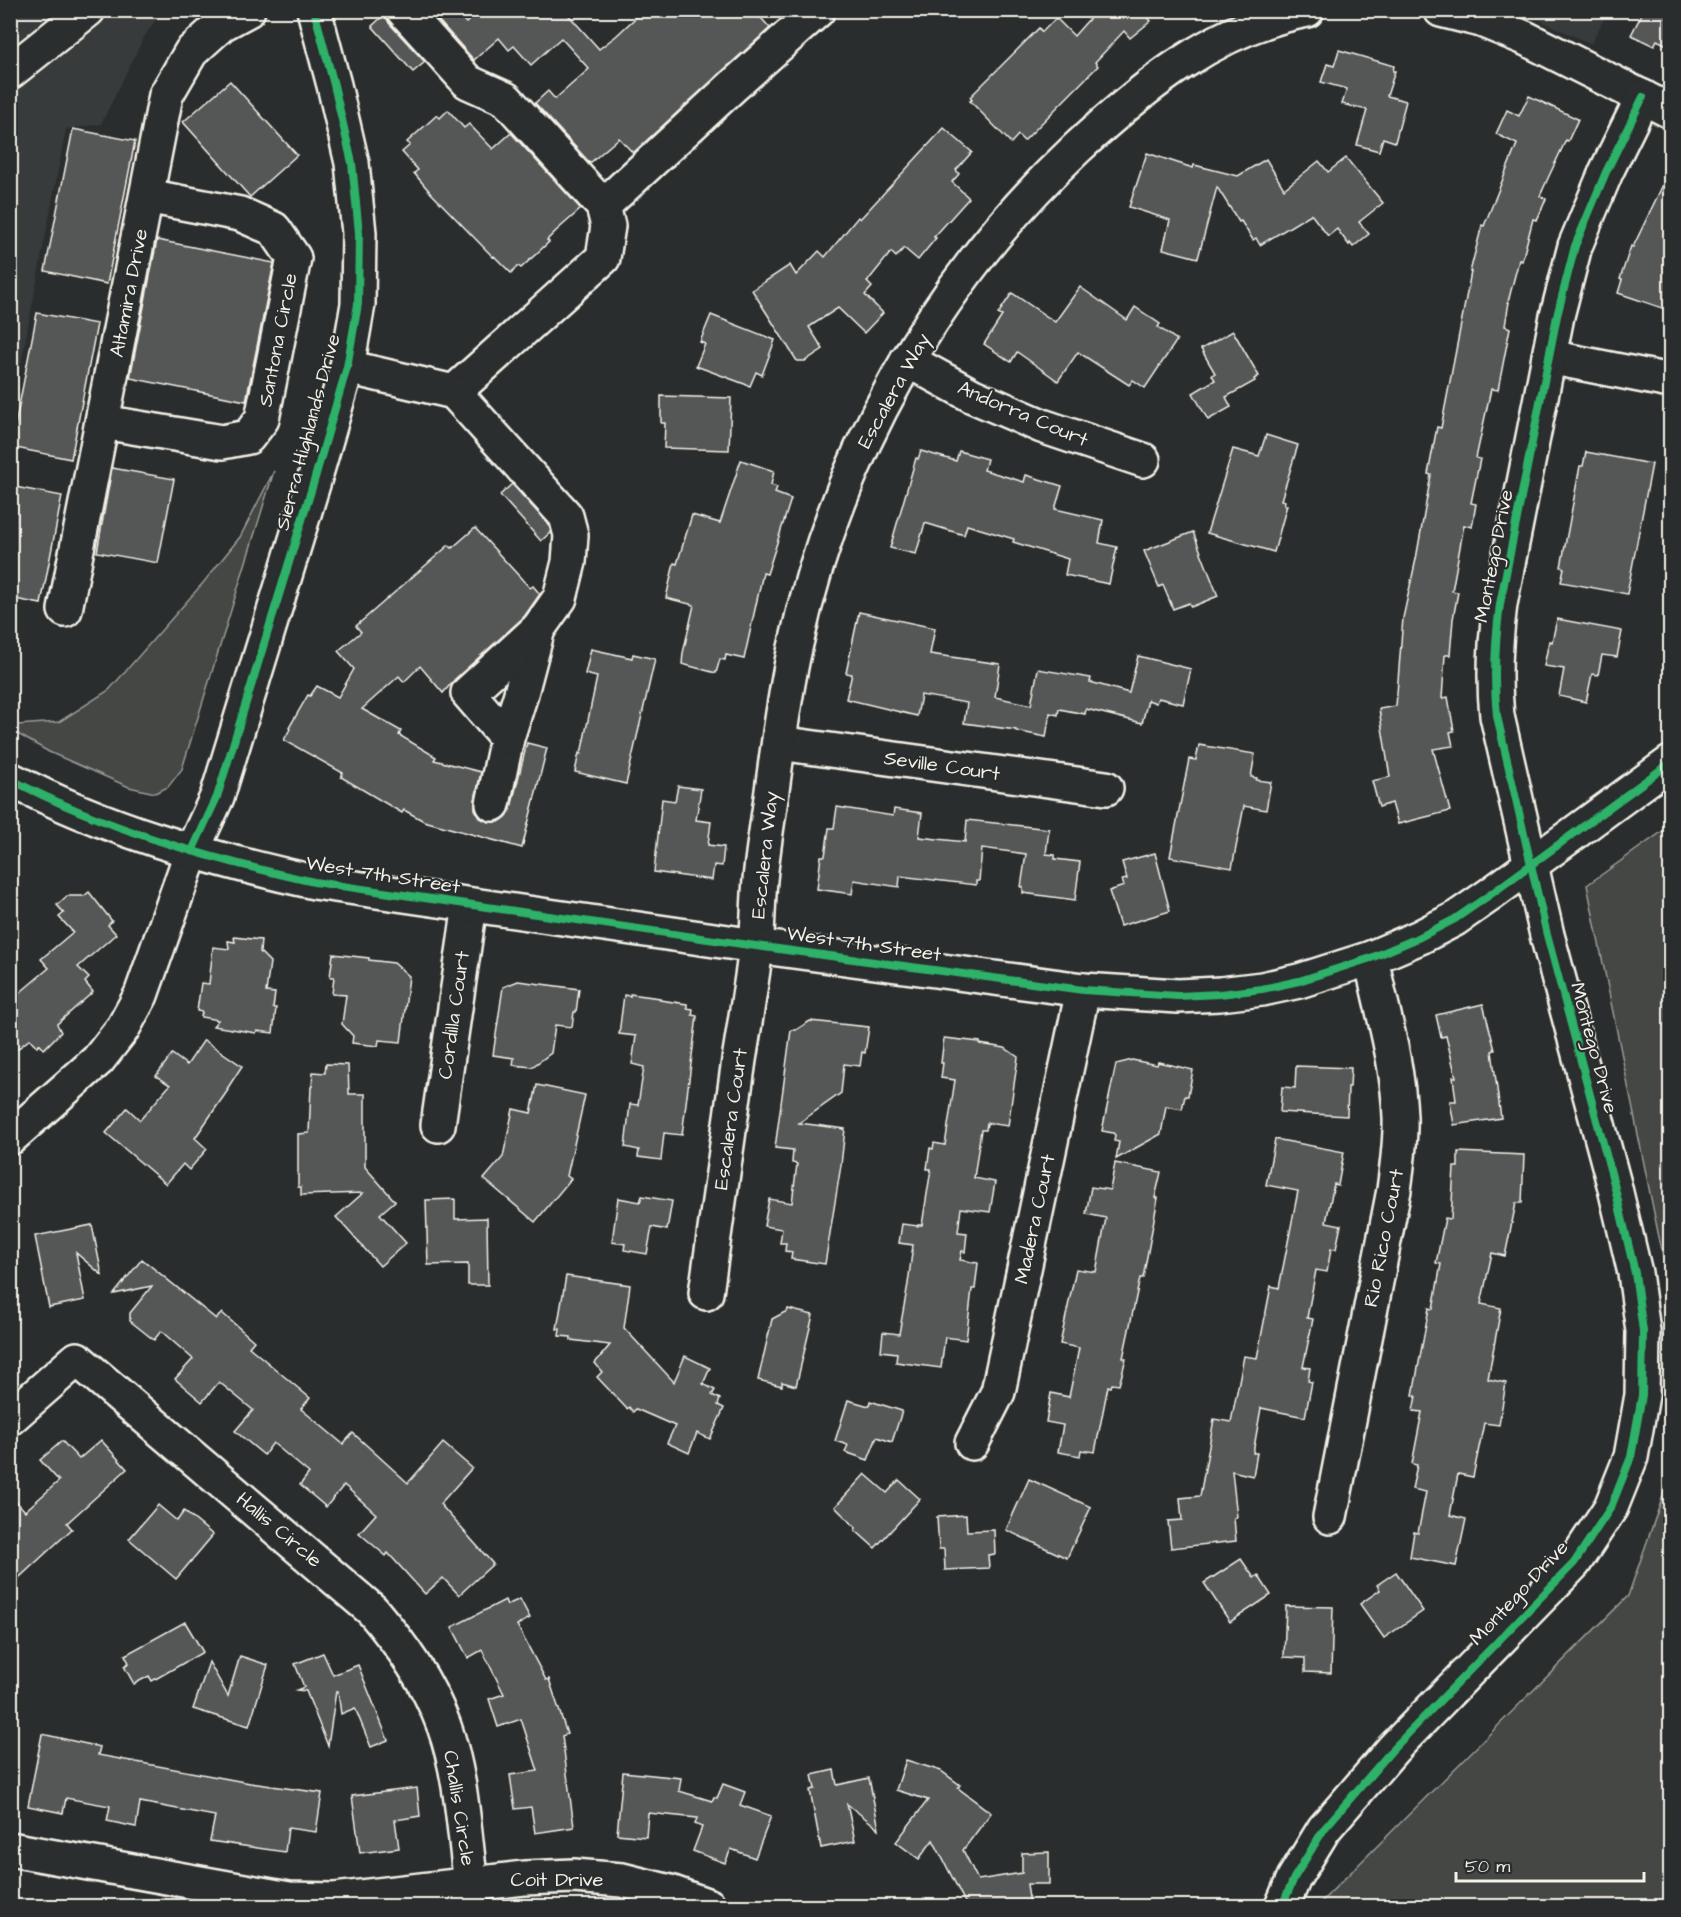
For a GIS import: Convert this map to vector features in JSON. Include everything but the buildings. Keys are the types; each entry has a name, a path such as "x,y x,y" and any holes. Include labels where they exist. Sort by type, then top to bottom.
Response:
{"street":[{"path":"10,72 88,10"},
{"name":"Altamira Drive","path":"65,610 166,95 190,52 222,24 248,10"},
{"name":"Sierra Highlands Drive","path":"10,1138 98,1060 123,1028 141,995 192,850 217,797 347,367 357,304 359,233 352,163 314,10"},
{"path":"403,10 468,82 506,99 603,206 608,226 603,258 454,392"},
{"path":"603,206 818,10"},
{"name":"Escalera Way","path":"756,946 760,880 779,743 794,650 813,574 844,488 871,427 907,360 958,282 1006,222 1055,169 1108,119 1169,71 1210,45 1244,19 1307,10"},
{"path":"1441,10 1481,20 1525,38 1657,104"},
{"name":"Montego Drive","path":"1282,1906 1294,1878 1324,1829 1393,1749 1574,1563 1611,1507 1631,1457 1642,1395 1643,1331 1635,1273 1530,864 1497,716 1494,681 1495,639 1500,603 1557,315 1575,246 1606,172 1657,104"},
{"name":"Santona Circle","path":"103,423 222,442 248,437 262,419 294,258 274,229 240,214 147,196"},
{"path":"1549,357 1671,381"},
{"name":"Andorra Court","path":"907,360 973,396 1042,426 1143,460"},
{"path":"347,367 454,392 566,516 571,536 569,562 560,598 538,629 468,693 507,738"},
{"path":"493,804 507,738 538,629"},
{"name":"Seville Court","path":"779,743 1106,788"},
{"name":"West 7th Street","path":"10,779 88,814 145,836 262,871 314,882 756,946 1083,990 1178,996 1262,989 1299,981 1371,958 1420,937 1455,919 1671,763"},
{"name":"Cordilla Court","path":"438,1125 470,905"},
{"name":"Escalera Court","path":"706,1293 756,946"},
{"name":"Rio Rico Court","path":"1330,1517 1399,1155 1398,1083 1371,958"},
{"name":"Madera Court","path":"972,1443 998,1392 1083,990"},
{"name":"Hallis Circle","path":"10,1418 77,1359 372,1610"},
{"name":"Challis Circle","path":"372,1610 419,1673 444,1727 456,1771 471,1884"},
{"name":"Coit Drive","path":"10,1849 289,1899 334,1900 524,1878 574,1876 622,1880 670,1892 709,1906"}],"shaded area":[{"path":"11,11 162,11 144,37 101,124 66,129 11,416"},
{"path":"1519,11 1608,11 1591,44"},
{"path":"274,471 182,769 168,787 155,793 129,787 49,752 11,730 11,723 17,725 59,722 109,690 203,583 240,537"},
{"path":"1670,826 1670,1291 1587,885"},
{"path":"1670,1476 1670,1906 1317,1906 1628,1596"}],"cycle path":[{"path":"192,851 217,797 314,481 347,367 358,304 359,233 352,163 314,10"},
{"path":"1282,1906 1294,1878 1324,1829 1393,1749 1574,1563 1611,1507 1631,1457 1642,1395 1643,1331 1635,1273 1614,1184 1547,935 1497,716 1495,674 1500,604 1557,316 1575,246 1606,172 1643,97"},
{"path":"10,779 83,813 159,841 314,882 756,946 1083,990 1178,996 1262,989 1299,981 1371,958 1420,937 1455,919 1491,894 1670,763"}]}
